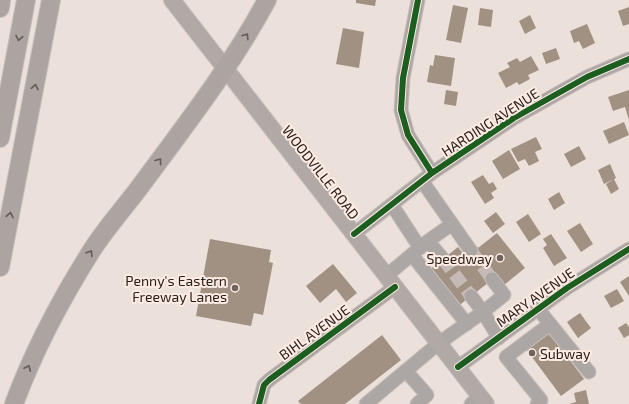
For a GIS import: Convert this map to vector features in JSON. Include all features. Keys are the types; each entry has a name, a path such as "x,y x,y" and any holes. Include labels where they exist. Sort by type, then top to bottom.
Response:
{"highway":[{"path":"0,8 1,0"},
{"path":"0,138 26,0"},
{"path":"0,267 51,0"},
{"path":"14,404 24,376 44,334 92,249 197,110 258,17 267,0"}],"main road":[{"name":"WOODVILLE ROAD","path":"172,0 439,343 458,368 479,401"}],"street":[{"path":"418,0 402,78 401,110 408,135 427,177 452,224 471,251"},
{"name":"HARDING AVENUE","path":"354,234 427,177 514,118 587,77 629,59"},
{"path":"392,205 468,324"},
{"name":"BIHL AVENUE","path":"259,404 264,385 269,380 391,282 420,248 452,224"},
{"path":"420,248 443,259"},
{"name":"MARY AVENUE","path":"458,368 567,288 629,249"},
{"path":"366,404 439,343 468,324 504,296 492,279"},
{"path":"471,296 499,338"},
{"path":"538,309 589,372"},
{"path":"537,404 541,400 506,357 550,324"},
{"path":"406,371 428,395 418,404"}],"building":[{"path":"356,0 376,0 375,6 356,3"},
{"path":"453,5 468,8 461,43 446,40"},
{"path":"629,7 629,24 623,26 618,11"},
{"path":"480,8 493,10 491,27 478,25"},
{"path":"530,15 536,28 525,34 519,21"},
{"path":"587,24 595,43 583,49 579,41 574,43 570,31"},
{"path":"343,28 364,32 359,68 336,64"},
{"path":"556,48 560,59 546,64 542,53"},
{"path":"435,55 455,58 451,86 427,82 430,65 433,66"},
{"path":"531,56 539,70 528,75 530,79 519,85 517,82 506,88 498,73 510,67 507,63 517,58 520,62"},
{"path":"446,90 458,92 456,106 444,104"},
{"path":"629,90 629,120 625,107 613,111 608,97"},
{"path":"624,122 629,135 609,144 603,131"},
{"path":"536,137 542,149 535,152 539,161 529,166 525,159 518,162 511,149"},
{"path":"579,146 586,159 571,167 564,154"},
{"path":"509,150 520,169 503,179 492,161"},
{"path":"610,164 616,178 604,184 598,170"},
{"path":"483,175 489,184 493,182 497,189 491,193 494,198 485,204 471,182"},
{"path":"614,179 619,189 611,194 606,184"},
{"path":"559,192 565,203 554,210 548,199"},
{"path":"496,212 505,224 493,233 484,221"},
{"path":"528,214 541,234 529,242 516,222"},
{"path":"580,223 593,244 581,252 567,231"},
{"path":"497,233 525,268 504,285 497,276 457,307 428,271 458,247 465,256"},
{"path":"551,234 567,258 554,266 543,248 547,245 543,239"},
{"name":"Penny's Eastern Freeway Lanes","path":"210,239 271,250 269,262 273,263 263,315 254,313 251,326 196,316"},
{"path":"333,264 357,293 346,302 336,289 320,303 306,286"},
{"path":"629,276 629,296 620,282"},
{"path":"617,289 624,301 611,308 604,296"},
{"path":"580,313 591,328 578,338 567,322"},
{"path":"626,323 629,327 629,335 624,338 618,328"},
{"path":"549,332 584,379 561,396 526,349"},
{"path":"382,335 401,360 345,404 301,404 298,401"},
{"path":"586,390 589,404 569,404 576,402 574,393"}],"tunnel":[{"path":"471,251 492,279"},
{"path":"443,259 471,296"}],"cycle path":[{"path":"418,0 403,78 401,110 408,135 432,173"},
{"path":"354,234 432,173 514,118 587,77 629,59"},
{"path":"458,367 567,288 629,249"},
{"path":"259,404 264,385 269,380 395,287"}],"place":[{"name":"Speedway","path":"500,258"},
{"name":"Penny's Eastern Freeway Lanes","path":"235,288"},
{"name":"Subway","path":"532,353"}]}
